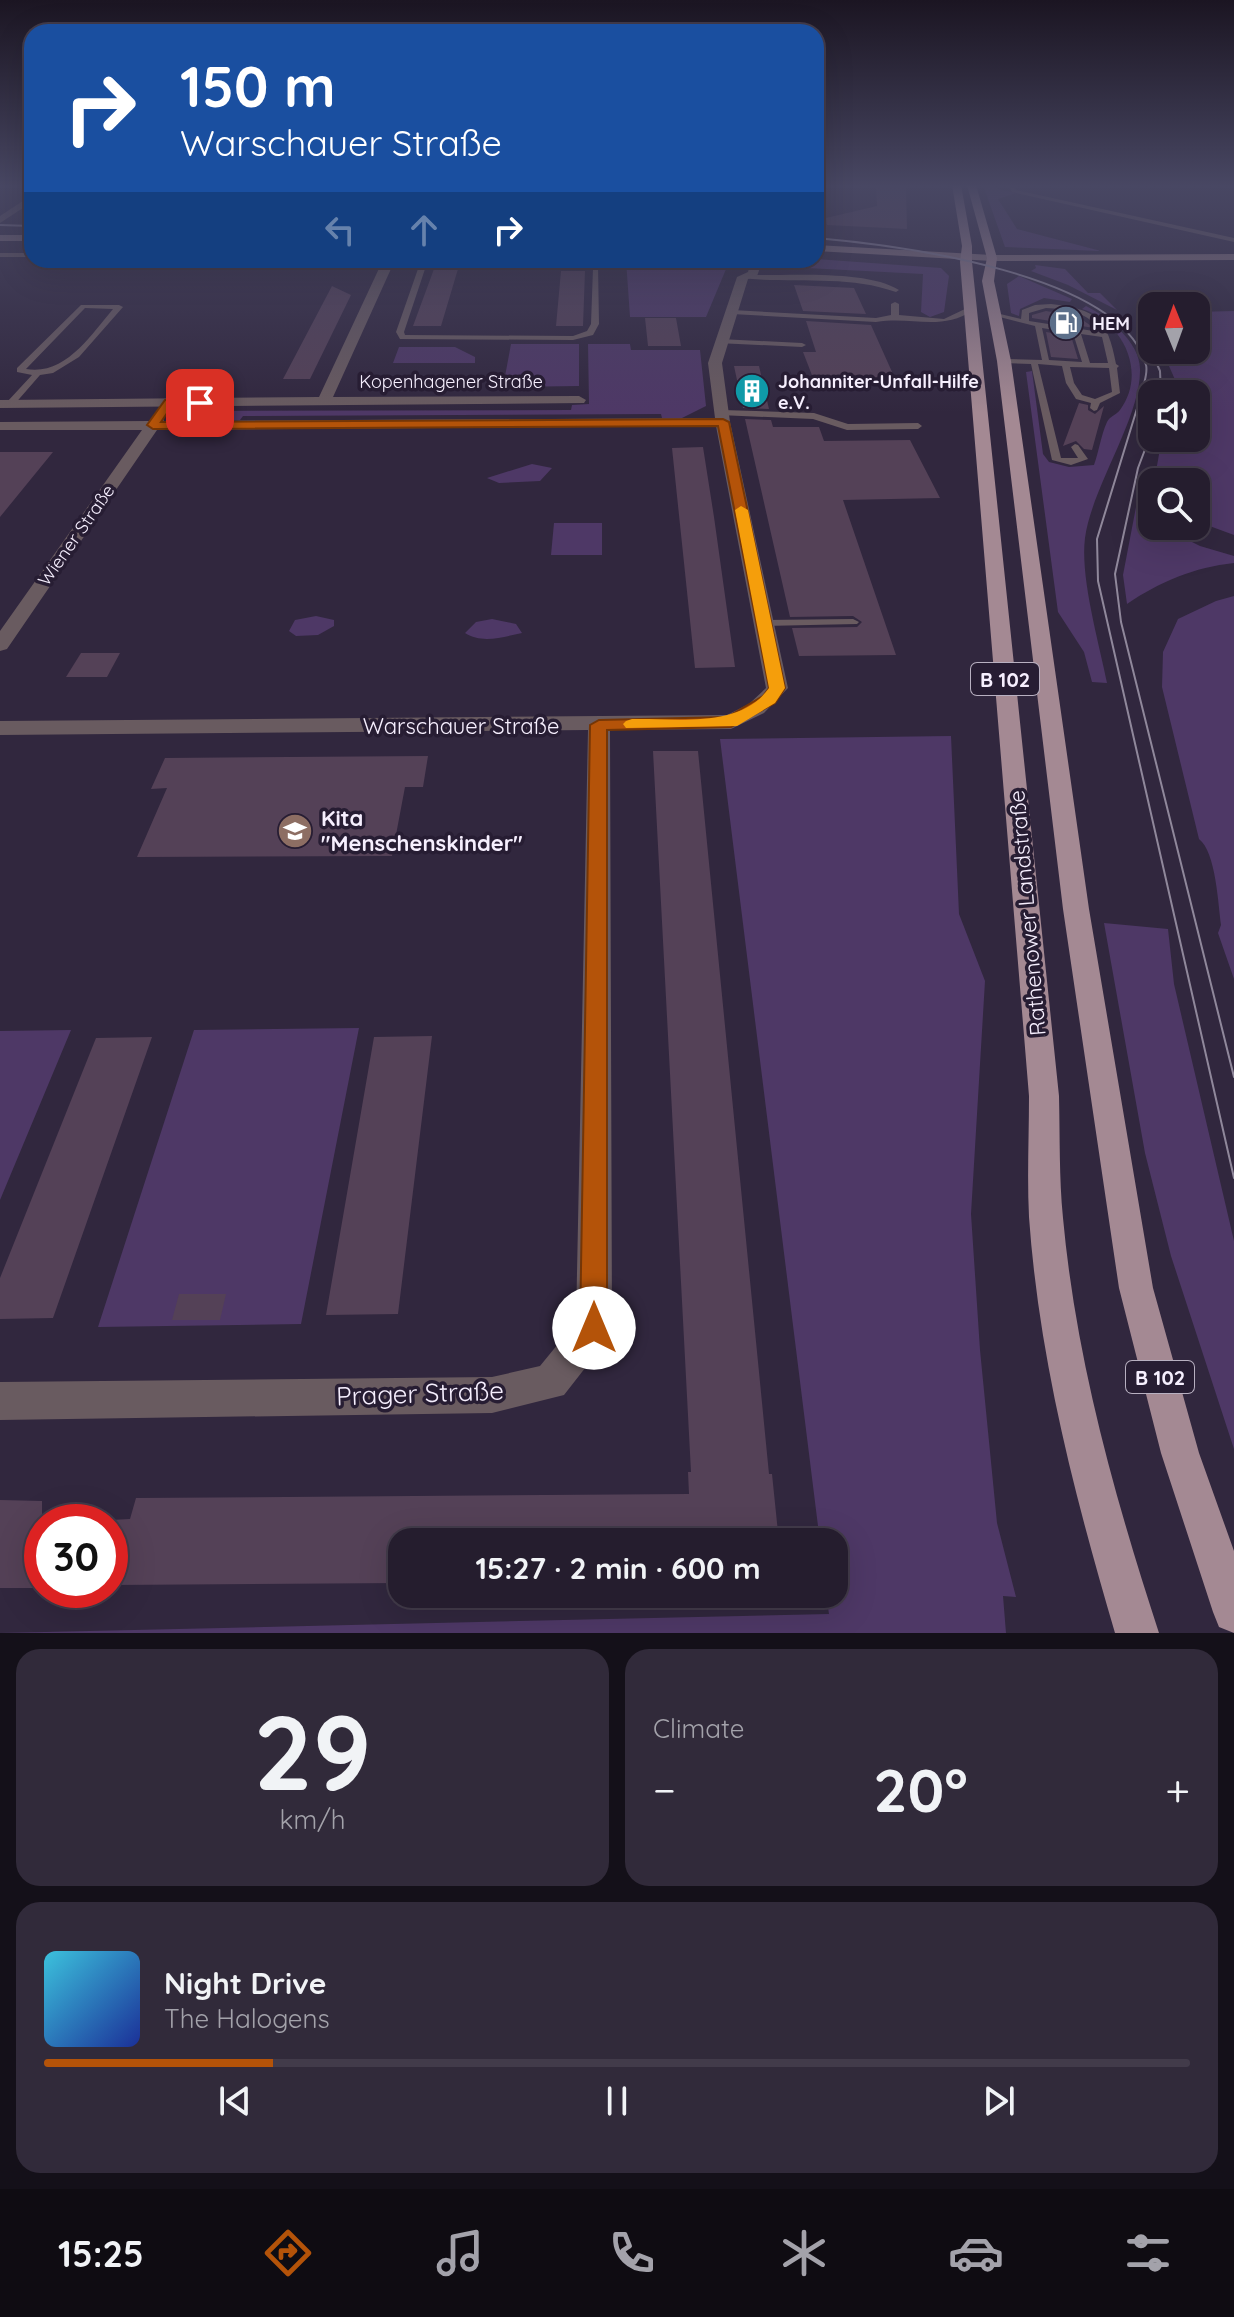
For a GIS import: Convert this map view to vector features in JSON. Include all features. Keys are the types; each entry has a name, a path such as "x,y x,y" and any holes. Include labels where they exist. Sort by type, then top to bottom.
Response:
{"main road":[{"name":"Rathenower Landstraße","path":"966,261 983,312 1019,362 1076,909 1136,1288 1180,1453 1234,1612"},
{"name":"Rathenower Landstraße","path":"991,261 983,312 1043,1082 1046,1216 1056,1299 1072,1386 1106,1536 1137,1633"}],"street":[{"name":"Kopenhagener Straße","path":"324,402 386,268"},
{"name":"Warschauer Straße","path":"738,268 736,273 743,277 753,274 755,268"},
{"name":"Warschauer Straße","path":"0,728 599,725 731,722 749,714 769,699 777,688 723,418 715,363 743,277"},
{"name":"Kopenhagener Straße","path":"5,404 579,400"},
{"path":"153,425 169,403"},
{"name":"Kopenhagener Straße","path":"0,426 723,418"},
{"name":"Wiener Straße","path":"0,645 153,425"},
{"name":"Prager Straße","path":"0,1401 492,1395 551,1382 594,1328 599,725"}],"lane":[{"path":"422,268 400,332 403,337 573,338 590,333 595,324 596,268"},
{"path":"743,277 867,282 896,290"},
{"path":"895,304 895,317"},
{"name":"Kopenhagener Straße","path":"5,404 36,375 58,370 67,364 119,307 83,306 20,370 36,375"},
{"path":"1025,322 1025,312 1033,307 1061,307 1093,317 1115,366 1116,393 1095,405 1079,397 1070,383 1066,364"},
{"path":"732,312 945,321 983,312 1038,325 1103,335"},
{"path":"1038,325 1046,362"},
{"path":"1076,331 1087,365"},
{"path":"720,341 802,345"},
{"path":"1076,449 1053,446 1019,362 1115,366"},
{"path":"723,418 814,416 847,427 918,426"},
{"path":"764,623 853,622"}],"shaded area":[{"path":"824,261 847,261 941,268 949,276 944,312 930,317 921,312 923,274 807,268 824,268"},
{"path":"1035,265 1065,269 1088,293 1100,293 1117,310 1068,285 1031,271 1036,268"},
{"path":"627,268 726,268 706,317 630,317"},
{"path":"1019,276 1072,299 1070,302 1044,298 1020,309 1019,316 1011,313 1007,284"},
{"path":"1086,306 1104,317 1129,340 1138,356 1140,369 1133,409 1089,518 1085,538 1085,572 1107,683 1092,682 1084,652 1058,612 1026,372 1032,371 1043,454 1049,462 1069,467 1094,465 1107,422 1120,410 1128,395 1132,380 1131,365 1119,336 1109,324 1082,309"},
{"path":"1234,311 1234,535 1210,526 1210,468 1157,468 1159,452 1210,452 1210,380 1175,380 1168,364 1210,364 1210,312"},
{"path":"511,344 579,344 579,386 503,387"},
{"path":"588,344 630,344 631,350 700,350 706,406 682,418 662,418 661,414 243,416 240,420 196,420 178,413 186,406 198,405 205,405 206,411 571,410 572,405 589,404"},
{"path":"399,347 455,347 475,357 475,363 393,363"},
{"path":"532,464 552,468 540,481 499,483 487,478"},
{"path":"1136,507 1138,540 1188,540 1234,556 1234,563 1178,577 1127,604 1123,575"},
{"path":"554,523 602,523 602,555 551,555"},
{"path":"1234,596 1234,979 1218,933 1221,925 1213,866 1199,839 1162,687 1163,652 1178,619"},
{"path":"316,616 334,620 334,626 318,635 296,636 289,631 295,620"},
{"path":"492,619 516,624 522,633 485,639 465,633 476,622"},
{"path":"951,736 959,914 985,981 971,1214 980,1350 997,1523 1016,1597 1003,1596 1006,1633 0,1633 829,1614 828,1608 848,1608 848,1528 818,1528 720,739"},
{"path":"1104,923 1168,929 1174,984 1234,1241 1234,1449 1171,1256 1145,1153"},
{"path":"359,1028 301,1324 98,1327 194,1030"},
{"path":"71,1030 0,1200 0,1031"}],"building":[{"path":"434,269 458,269 441,326 413,326"},
{"path":"561,271 585,271 583,326 556,326"},
{"path":"794,285 854,288 866,314 803,311"},
{"path":"332,286 351,295 310,379 283,379"},
{"path":"1046,311 1077,316 1094,328 1032,318 1032,315"},
{"path":"645,318 676,318 681,346 648,346"},
{"path":"806,321 871,325 897,383 815,383 803,352 816,352"},
{"path":"1046,332 1071,336 1078,359 1051,357"},
{"name":"Johanniter-Unfall-Hilfe e.V.","path":"734,366 759,366 769,409 743,408"},
{"path":"1079,403 1088,405 1088,410 1095,414 1104,406 1092,450 1084,449 1076,441 1063,446"},
{"path":"745,419 771,420 773,427 819,427 824,441 910,440 940,498 843,500 896,655 799,656 792,628 857,627 862,622 853,616 790,617"},
{"path":"703,447 735,667 695,668 672,448"},
{"path":"0,452 53,452 0,517"},
{"path":"81,653 120,653 107,677 66,677"},
{"path":"653,751 698,751 769,1474 772,1474 778,1528 388,1528 388,1583 128,1585 128,1519 136,1498 689,1494 688,1472 691,1472"},
{"path":"428,756 423,787 405,787 392,856 137,857 167,788 151,789 165,758"},
{"path":"432,1036 398,1314 326,1315 374,1037"},
{"path":"152,1037 53,1318 0,1319 0,1278 96,1038"},
{"path":"179,1294 226,1294 220,1320 172,1320"},
{"path":"0,1500 42,1501 42,1504 24,1504 24,1588 0,1588"}],"tram line":[{"path":"966,261 1052,286 1096,307 1128,333 1146,365 1143,389 1097,539 1098,581 1234,1178"},
{"path":"1157,364 1160,380"},
{"path":"1144,452 1115,574 1121,622 1234,1077"}],"slow traffic":[{"path":"632,724 731,722 749,714 769,699 777,688 741,510"}],"place":[{"name":"HEM","path":"1066,323"},
{"name":"Johanniter-Unfall-Hilfe e.V.","path":"752,391"},
{"name":"Kita \"Menschenskinder\"","path":"295,831"}],"route":[{"path":"200,403 169,403 153,425 723,422 777,688 769,699 749,714 731,722 599,725 594,1328"}]}
